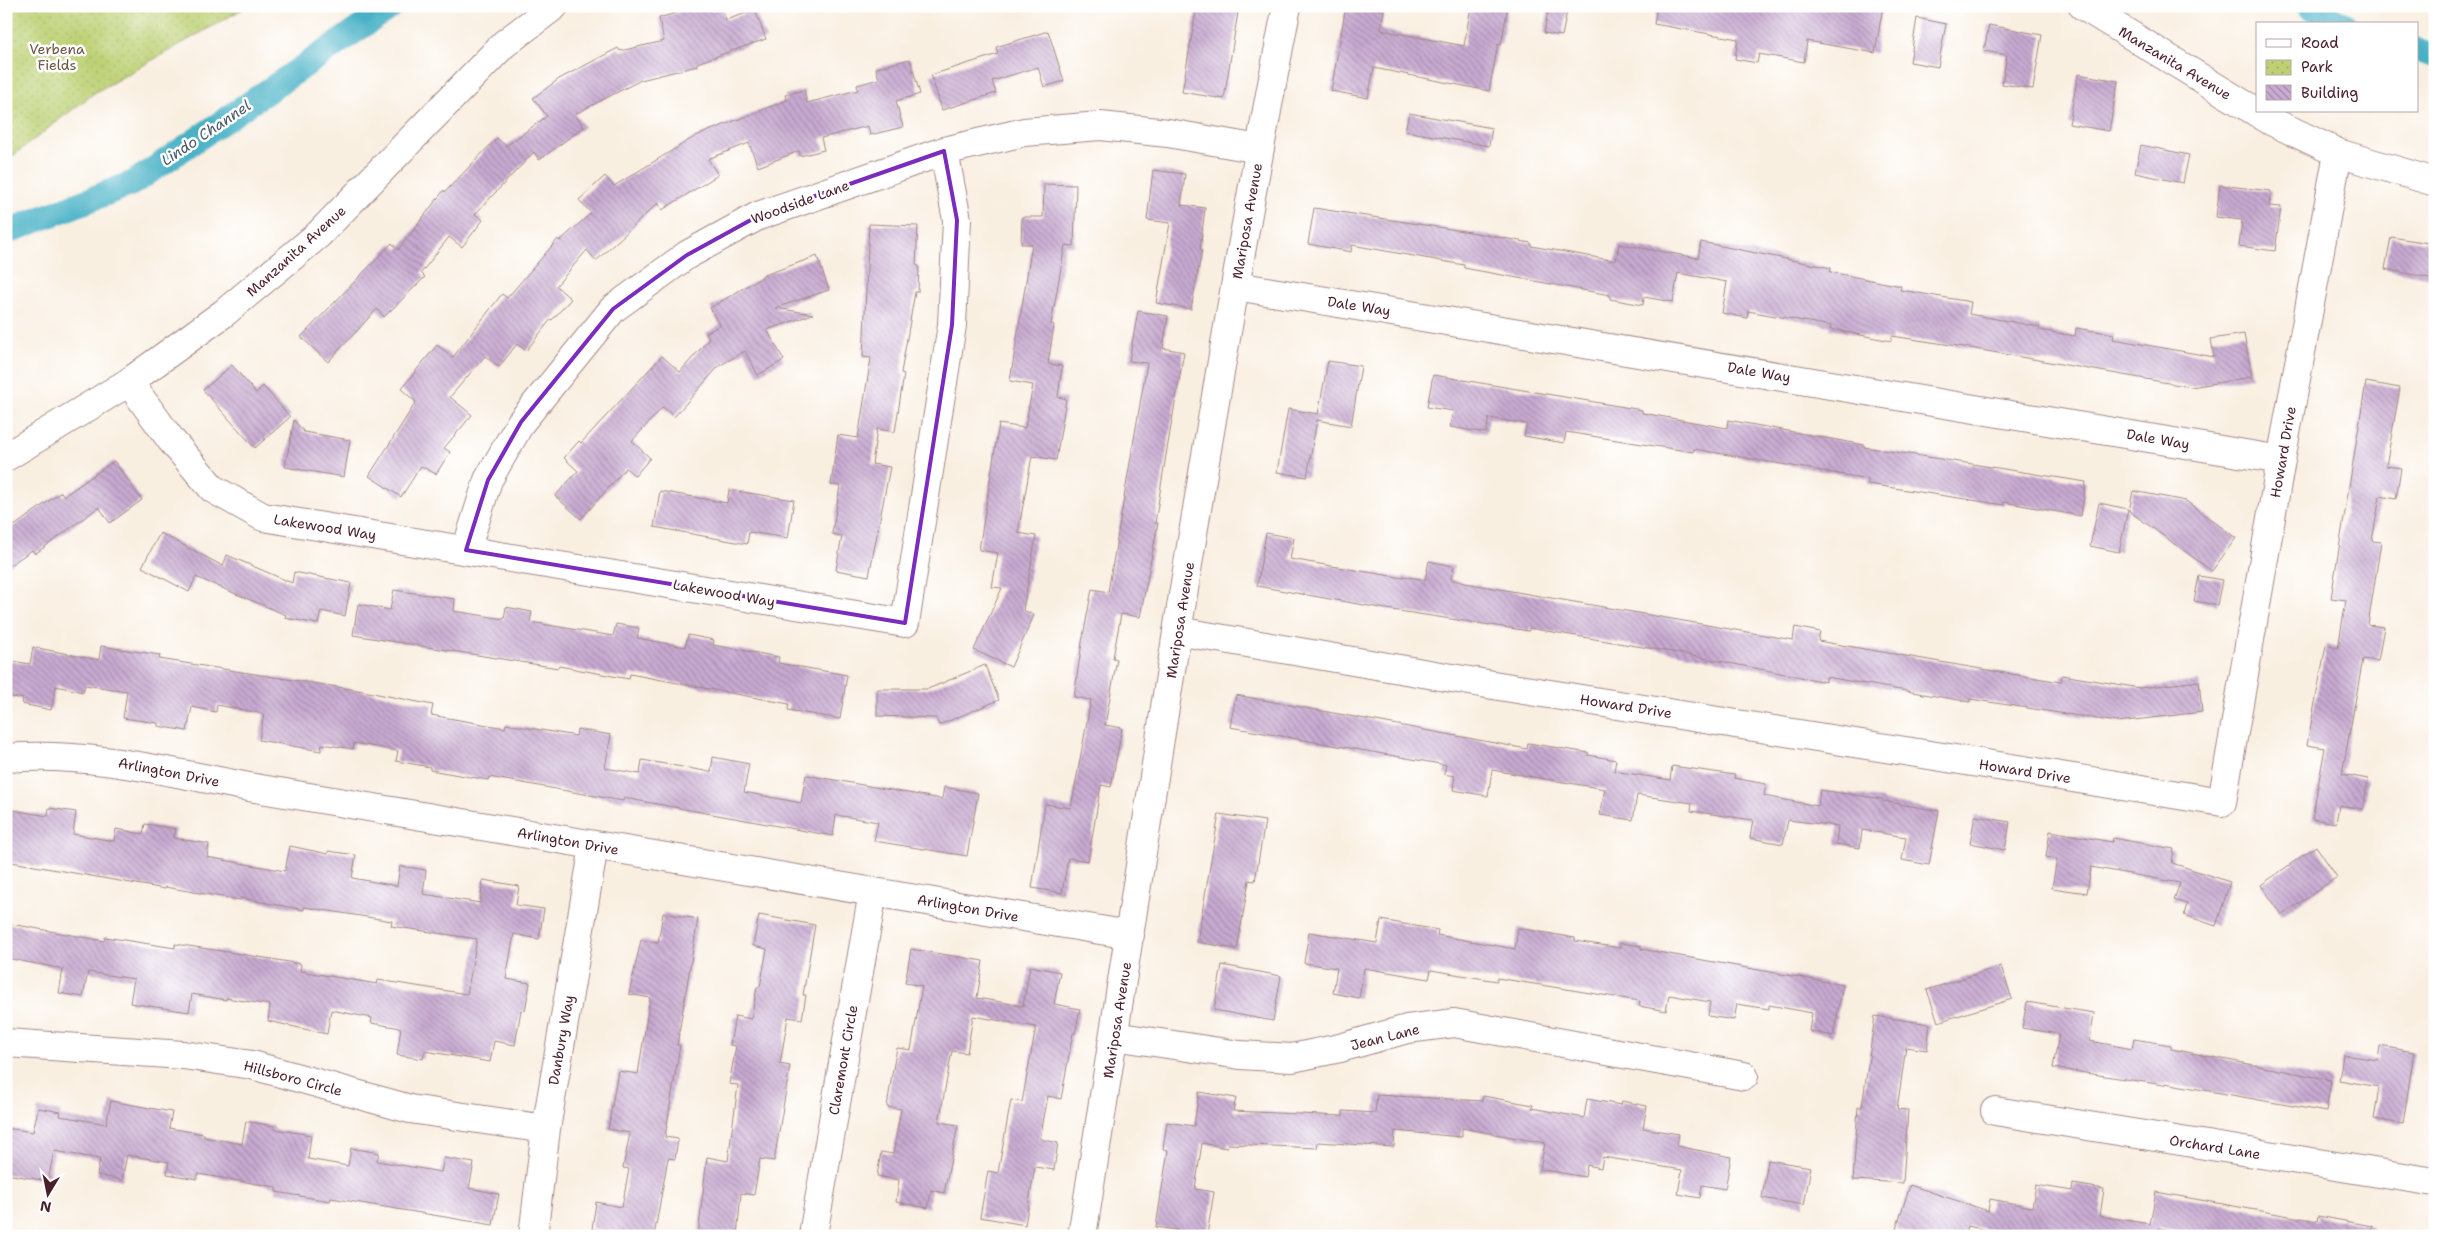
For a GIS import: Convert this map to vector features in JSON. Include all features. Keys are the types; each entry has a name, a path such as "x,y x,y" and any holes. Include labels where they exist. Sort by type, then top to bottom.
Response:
{"street":[{"name":"Manzanita Avenue","path":"6,457 129,382 224,313 318,235 504,44 554,6"},
{"name":"Mariposa Avenue","path":"1082,1236 1177,632 1259,149 1286,6"},
{"name":"Manzanita Avenue","path":"2083,6 2256,111"},
{"name":"Manzanita Avenue","path":"2258,112 2338,153 2435,182"},
{"name":"Woodside Lane","path":"466,550 488,480 521,422 613,309 687,255 758,216 944,151 1024,132 1100,126 1168,133 1259,149"},
{"name":"Lakewood Way","path":"129,382 171,440 212,488 263,517 905,623 952,325 957,220 944,151"},
{"name":"Howard Drive","path":"1177,632 1509,688 2222,802 2281,460 2338,153"},
{"name":"Dale Way","path":"1236,286 2281,460"},
{"name":"Arlington Drive","path":"6,758 42,755 115,761 259,789 1130,935"},
{"name":"Danbury Way","path":"533,1236 546,1129 594,846"},
{"name":"Claremont Circle","path":"814,1229 873,892"},
{"name":"Jean Lane","path":"1114,1036 1240,1055 1292,1058 1340,1048 1406,1029 1454,1023 1744,1076"},
{"name":"Hillsboro Circle","path":"6,1043 183,1055 252,1065 410,1109 546,1129"},
{"name":"Orchard Lane","path":"1995,1112 2435,1182"}],"highlighted area":[{"path":"944,151 957,220 952,325 905,623 466,550 488,480 521,422 613,309 687,255 758,216"}],"green space":[{"name":"Verbena Fields","path":"6,6 248,6 94,93 6,161"}],"building":[{"path":"699,6 721,6 726,20 755,10 766,39 697,63 697,66 641,80 575,114 584,127 539,160 534,152 475,214 483,220 462,247 449,237 421,273 425,277 384,317 377,309 328,362 301,337 392,243 398,250 444,190 445,192 497,138 506,146 547,116 533,98 559,79 618,48 620,51 664,41 659,18"},
{"path":"1197,6 1239,6 1224,99 1182,92"},
{"path":"1346,6 1384,9 1381,30 1464,46 1471,6 1508,6 1501,45 1498,44 1489,91 1374,68 1368,98 1331,91"},
{"path":"1549,6 1568,6 1562,36 1544,33"},
{"path":"1657,6 1883,6 1875,53 1807,41 1804,62 1759,54 1757,63 1735,59 1738,39 1654,24"},
{"path":"1917,18 1946,24 1938,67 1910,62"},
{"path":"1989,25 2042,35 2033,89 2002,84 2007,55 1984,51"},
{"path":"1048,31 1064,81 1044,87 1038,67 992,81 996,93 942,110 931,75 998,54 996,47"},
{"path":"910,59 920,94 896,101 903,127 870,135 868,126 821,138 824,150 800,156 799,151 758,167 749,143 708,159 718,175 662,210 658,203 596,261 587,250 556,286 571,299 551,319 526,351 517,344 499,367 485,356 450,397 472,415 444,448 450,452 436,474 421,466 401,497 369,476 416,402 401,389 437,345 453,357 502,294 507,298 558,239 560,241 591,213 579,200 605,176 614,186 696,136 787,100 785,95 804,90 807,103 858,90 857,85 879,79 876,68"},
{"path":"2078,74 2118,81 2109,131 2069,124"},
{"path":"1409,113 1492,128 1489,146 1405,131"},
{"path":"2141,145 2189,155 2183,183 2135,173"},
{"path":"1153,170 1185,174 1181,205 1205,208 1200,250 1202,250 1191,309 1156,303 1170,223 1147,220"},
{"path":"1044,184 1076,185 1074,246 1065,245 1051,324 1054,325 1048,364 1062,366 1058,397 1066,399 1056,460 1032,456 1018,533 1036,536 1023,610 1034,615 1011,667 974,650 1002,588 992,587 998,553 979,550 999,424 1025,428 1033,385 1010,381 1032,244 1021,244 1022,217 1043,217"},
{"path":"2220,185 2271,191 2269,206 2281,207 2275,251 2239,246 2242,220 2216,217"},
{"path":"1314,208 1470,232 1531,243 1531,246 1616,261 1619,244 1698,258 1701,242 1831,268 1830,272 1901,286 1900,290 1971,302 1969,314 2040,327 2039,330 2075,336 2076,328 2114,334 2113,339 2214,357 2211,339 2244,334 2252,377 2191,387 1964,347 1892,336 1891,341 1830,329 1831,326 1748,311 1747,318 1722,313 1727,282 1678,273 1673,302 1644,297 1643,305 1610,299 1610,295 1464,268 1464,265 1352,245 1351,252 1308,244"},
{"path":"869,224 918,226 916,265 919,266 918,292 915,292 901,373 904,374 895,432 877,429 872,464 890,467 869,576 836,570 842,536 832,534 840,486 831,485 838,435 858,438 871,358 863,357"},
{"path":"2391,237 2435,244 2435,279 2385,269"},
{"path":"817,256 829,290 775,308 813,314 767,330 784,360 758,375 745,351 719,366 674,417 663,407 632,441 650,458 635,476 626,468 581,519 555,496 578,471 564,458 579,441 581,443 662,356 680,372 709,339 706,333 720,325 710,308 762,276"},
{"path":"1138,311 1168,316 1163,348 1184,352 1155,523 1158,523 1140,617 1121,614 1113,658 1117,659 1105,725 1122,728 1111,787 1101,785 1088,861 1068,858 1062,893 1032,888 1045,804 1071,808 1091,700 1074,697 1092,589 1108,592 1147,363 1129,361"},
{"path":"1328,361 1361,366 1351,426 1317,420 1307,477 1277,472 1288,409 1318,414"},
{"path":"232,365 256,393 263,386 290,417 255,448 203,390"},
{"path":"1433,375 1642,410 1642,413 1727,428 1728,420 1864,445 1864,447 2086,482 2081,516 2004,502 2004,505 1868,484 1868,479 1694,449 1693,452 1566,432 1564,443 1524,436 1527,424 1489,418 1486,433 1450,427 1453,411 1427,407"},
{"path":"2366,382 2400,388 2386,466 2401,468 2396,499 2380,496 2372,541 2381,542 2368,625 2384,627 2378,661 2363,659 2342,774 2368,779 2363,809 2339,805 2336,823 2312,819 2325,748 2307,745 2326,645 2338,648 2346,600 2331,598"},
{"path":"294,420 304,432 350,440 344,477 285,467"},
{"path":"114,461 142,500 110,523 99,507 35,554 32,550 6,568 6,532 61,492 64,496"},
{"path":"729,490 794,500 788,538 749,532 747,544 654,527 660,491 727,503"},
{"path":"2133,491 2186,501 2236,538 2212,571 2129,511"},
{"path":"2099,503 2128,509 2119,552 2090,546"},
{"path":"160,533 223,566 227,555 292,583 294,572 351,583 345,616 321,611 318,624 285,618 286,615 196,577 189,592 142,567"},
{"path":"1266,533 1294,538 1290,559 1425,580 1429,561 1454,566 1451,579 1465,583 1793,640 1795,627 1820,632 1818,641 2061,682 2062,675 2140,688 2199,681 2202,712 2117,722 1970,699 1970,702 1826,677 1826,682 1678,653 1529,628 1529,631 1386,609 1257,586"},
{"path":"2199,576 2222,580 2217,605 2194,601"},
{"path":"394,590 455,599 454,611 504,619 506,607 532,612 530,622 613,636 616,624 639,628 637,638 685,647 688,635 714,640 713,645 779,657 778,663 847,675 840,719 788,710 789,704 630,674 629,679 559,666 558,668 353,635 358,604 390,610"},
{"path":"101,646 160,655 159,659 363,691 433,705 431,715 505,728 506,724 576,736 577,729 611,735 605,768 640,774 642,760 711,772 713,757 749,764 744,792 801,803 806,775 942,799 944,787 978,793 967,856 874,841 878,822 836,815 833,836 624,798 623,801 489,777 488,780 430,770 430,767 396,761 398,751 354,743 353,749 322,744 321,751 259,740 264,714 217,705 216,712 192,707 187,731 158,726 158,723 123,718 127,691 85,685 83,692 56,686 51,710 22,704 23,699 6,696 6,660 30,664 33,647 99,660"},
{"path":"985,665 999,700 939,725 936,718 877,716 877,689 928,689"},
{"path":"1236,695 1527,749 1528,743 1589,753 1588,755 1616,760 1614,771 1670,780 1672,766 1735,775 1734,778 1766,784 1764,796 1818,806 1820,790 1883,799 1883,801 1939,811 1929,865 1902,860 1906,837 1862,830 1860,848 1836,844 1838,826 1788,820 1783,844 1750,838 1753,820 1691,811 1692,803 1637,795 1633,820 1600,815 1605,789 1492,770 1488,796 1453,790 1455,776 1444,774 1446,765 1230,727"},
{"path":"49,808 76,812 73,834 114,841 116,829 143,834 145,824 176,829 174,838 209,844 207,857 285,871 290,846 328,854 328,851 356,855 352,878 397,886 400,866 426,870 423,894 480,903 483,880 519,886 516,905 544,909 539,939 514,934 506,979 530,983 525,1011 521,1010 515,1045 494,1041 490,1062 425,1051 423,1059 397,1055 401,1028 371,1023 372,1018 331,1010 327,1034 268,1021 270,1005 226,998 226,1000 192,994 189,1012 130,1003 134,979 88,972 83,997 59,993 63,969 6,958 6,923 104,941 105,937 175,948 175,944 241,954 301,964 300,971 377,984 378,980 467,994 477,939 391,926 392,921 304,907 304,910 241,898 240,900 165,887 165,889 6,861 6,809 48,816"},
{"path":"1219,814 1265,821 1255,881 1249,880 1237,949 1197,942"},
{"path":"1975,816 2010,822 2005,850 1970,843"},
{"path":"2050,831 2112,842 2113,838 2174,849 2172,863 2230,882 2216,926 2184,915 2187,904 2174,900 2180,883 2091,867 2087,893 2052,888 2057,859 2046,857"},
{"path":"2316,846 2337,877 2282,915 2261,885"},
{"path":"663,913 698,919 677,1045 680,1045 665,1137 678,1139 675,1159 668,1158 654,1236 629,1236 592,1229 596,1202 622,1207 629,1169 623,1168 630,1133 608,1129 618,1071 638,1074 650,998 629,994 641,940 658,943"},
{"path":"759,915 815,925 803,995 806,995 802,1019 788,1017 780,1064 790,1066 774,1161 760,1159 754,1195 741,1193 737,1236 698,1236 707,1157 728,1161 738,1085 729,1084 736,1046 730,1045 735,1016 751,1019 757,987 760,987 767,949 753,946"},
{"path":"1381,920 1438,930 1437,935 1515,949 1518,928 1575,938 1575,941 1620,948 1620,943 1641,946 1641,949 1843,985 1833,1036 1809,1031 1812,1013 1769,1005 1769,1009 1737,1004 1734,1020 1708,1016 1710,1002 1669,995 1666,1011 1639,1006 1640,1001 1497,978 1497,981 1431,970 1429,979 1364,968 1359,998 1333,993 1337,968 1304,963 1309,932 1377,943"},
{"path":"911,949 983,961 977,998 1023,1006 1030,966 1060,972 1054,1004 1080,1009 1075,1034 1073,1033 1061,1099 1048,1096 1040,1139 1058,1143 1054,1170 1035,1167 1025,1225 980,1217 988,1171 998,1173 1011,1100 1022,1102 1036,1027 973,1016 967,1053 952,1051 939,1122 958,1125 944,1193 931,1190 928,1208 896,1202 899,1180 877,1176 881,1152 893,1154 901,1109 887,1107 892,1074 897,1048 911,1050 922,986 905,983"},
{"path":"1222,965 1281,976 1273,1021 1214,1010"},
{"path":"2001,966 2012,999 1938,1022 1927,990"},
{"path":"2027,1002 2094,1013 2090,1041 2132,1049 2134,1039 2171,1045 2171,1049 2331,1080 2326,1112 2165,1083 2164,1085 2053,1068 2059,1034 2022,1028"},
{"path":"1875,1016 1930,1024 1927,1050 1906,1047 1897,1109 1908,1110 1903,1183 1853,1180 1858,1107 1862,1107"},
{"path":"2380,1046 2414,1052 2403,1124 2374,1119 2379,1087 2339,1080 2343,1055 2378,1060"},
{"path":"1199,1092 1236,1098 1233,1111 1343,1116 1343,1111 1375,1113 1377,1095 1482,1101 1483,1096 1533,1105 1532,1108 1584,1118 1587,1099 1621,1105 1622,1101 1647,1106 1643,1128 1679,1134 1677,1146 1731,1157 1725,1189 1702,1185 1700,1198 1678,1194 1682,1170 1603,1157 1601,1168 1587,1165 1585,1177 1540,1169 1545,1143 1462,1128 1462,1137 1395,1131 1394,1147 1318,1142 1317,1148 1228,1144 1227,1148 1202,1143 1195,1189 1214,1192 1207,1235 1156,1227 1168,1150 1163,1149 1167,1122 1194,1126"},
{"path":"111,1101 172,1112 169,1128 204,1134 204,1137 242,1144 246,1121 274,1126 274,1129 311,1135 308,1159 348,1166 351,1148 379,1153 377,1161 441,1172 444,1158 474,1163 469,1188 499,1194 493,1225 331,1198 330,1201 276,1192 276,1187 198,1174 197,1179 167,1174 169,1162 127,1155 122,1180 97,1175 100,1159 54,1151 48,1181 6,1174 6,1128 33,1132 38,1108 61,1112 60,1116 106,1124"},
{"path":"1768,1160 1811,1167 1804,1205 1762,1198"},
{"path":"2073,1184 2104,1189 2100,1216 2150,1224 2156,1192 2317,1221 2318,1216 2372,1226 2371,1236 2202,1236 2159,1228 2158,1236 2005,1236 2006,1234 1967,1226 1964,1236 1918,1236 1896,1229 1910,1185 1988,1211 1990,1199 2032,1207 2036,1185 2072,1191"}],"waterway":[{"name":"Lindo Channel","path":"6,232 133,183 392,6"},
{"name":"Lindo Channel","path":"2309,6 2340,22"},
{"name":"Lindo Channel","path":"2418,50 2435,56"}]}
